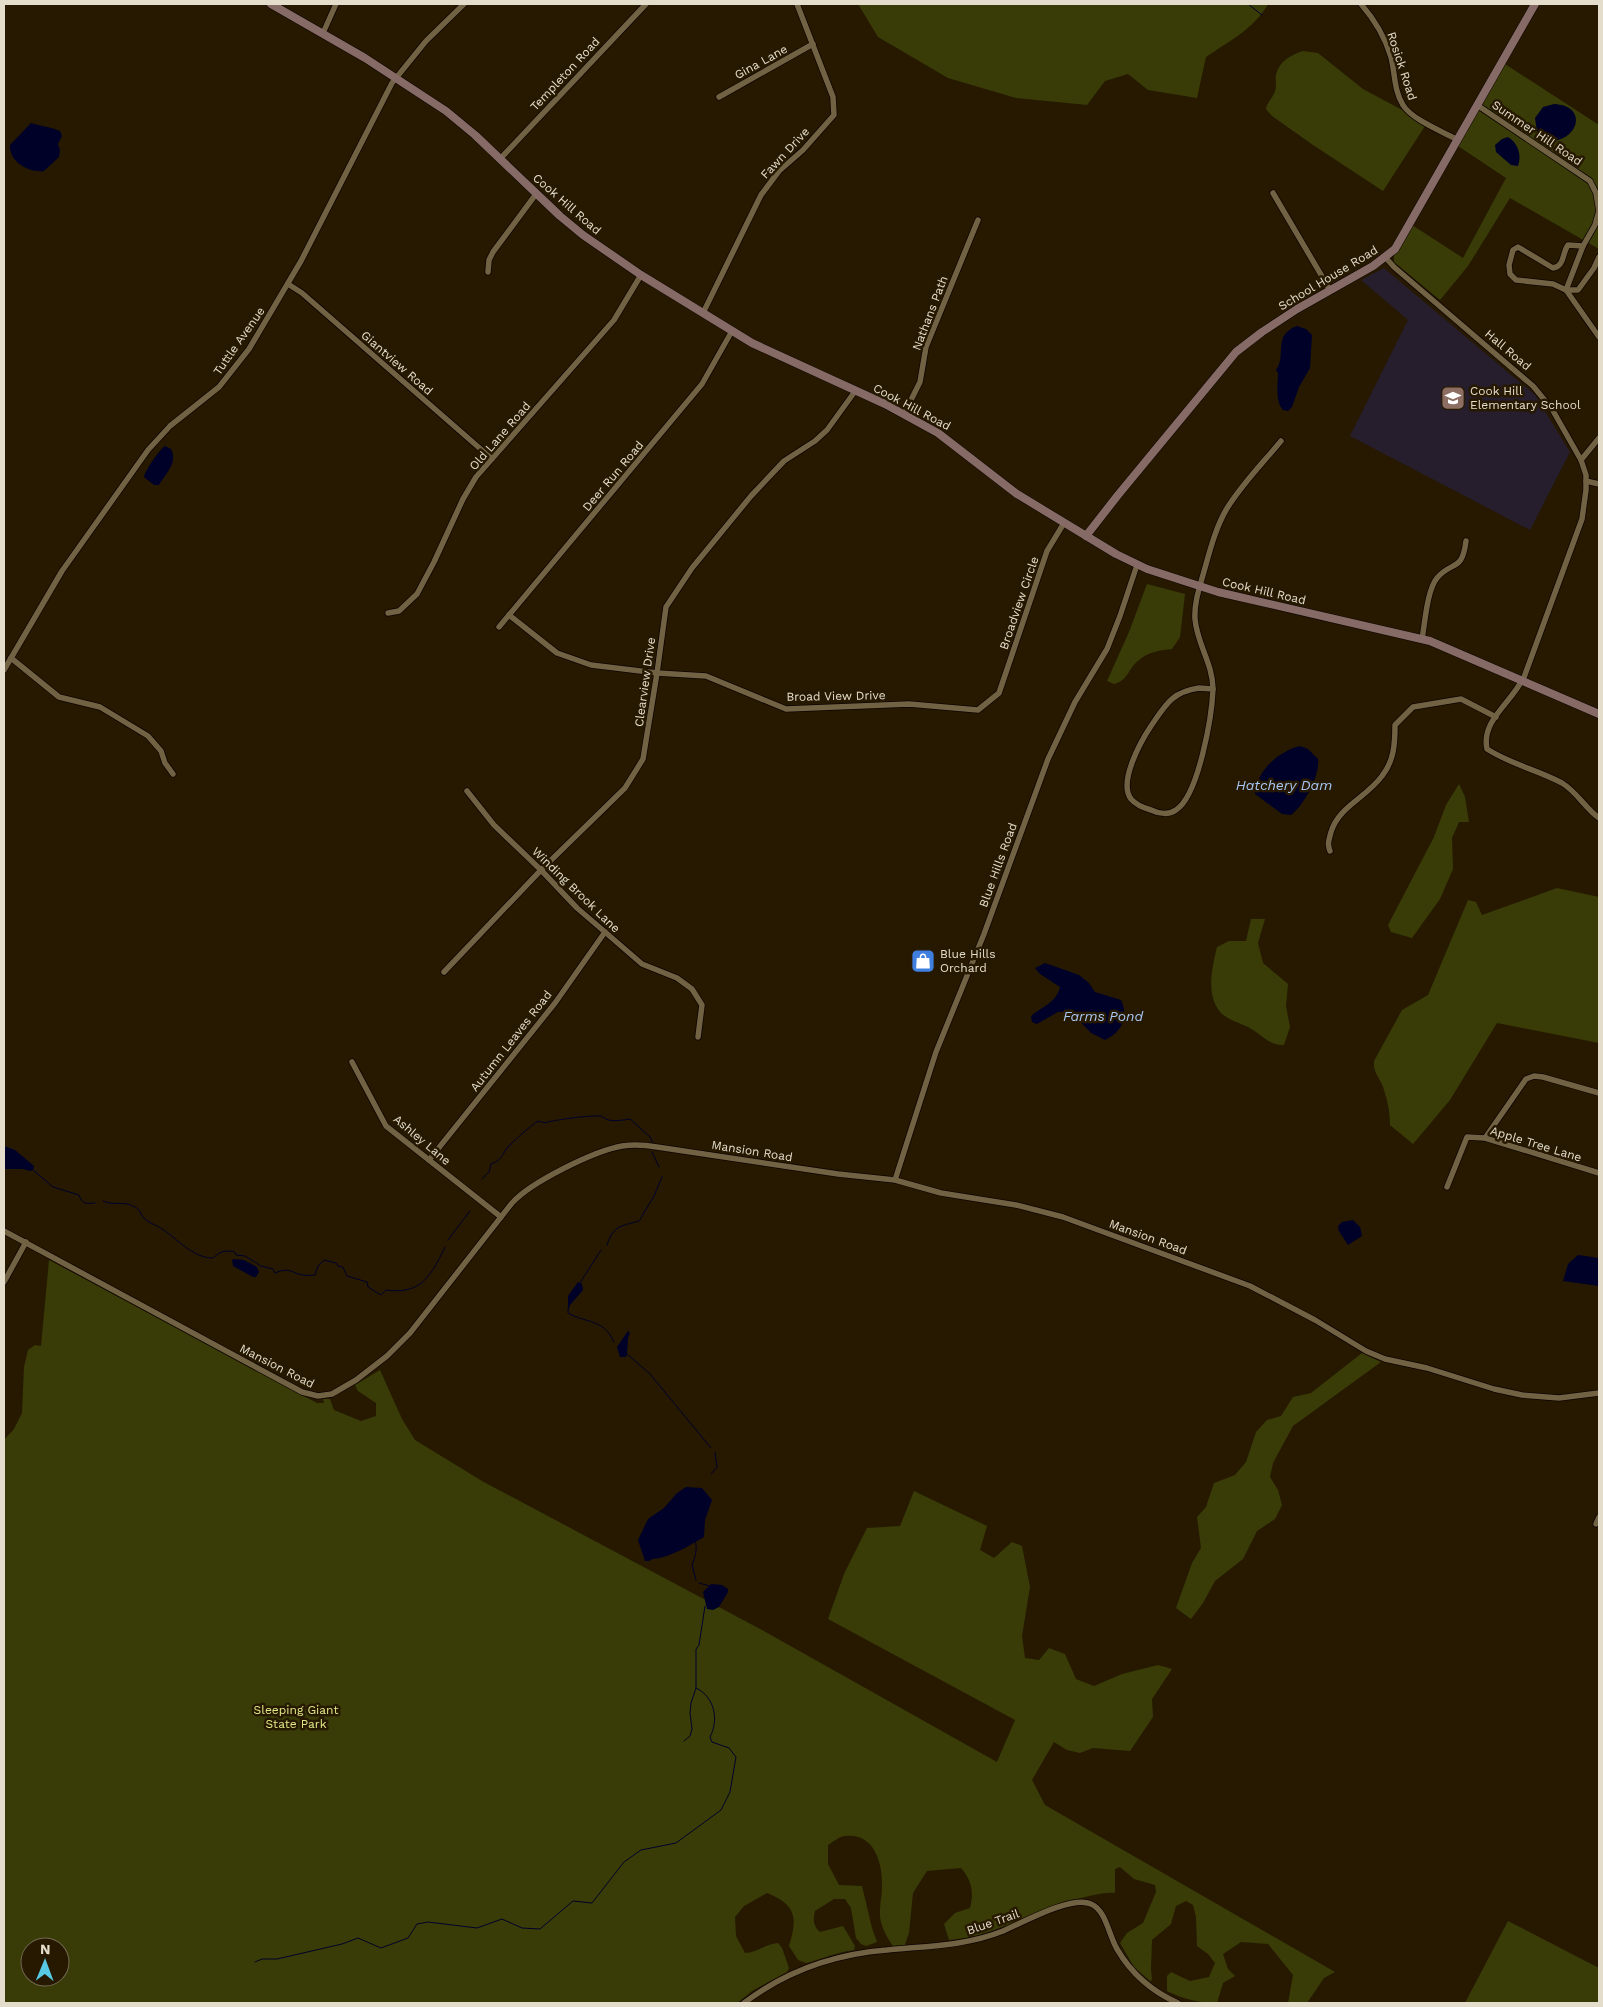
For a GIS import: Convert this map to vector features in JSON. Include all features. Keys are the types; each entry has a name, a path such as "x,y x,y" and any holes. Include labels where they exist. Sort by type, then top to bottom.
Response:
{"street":[{"name":"Cook Hill Road","path":"271,4 323,33 396,78 456,120 536,194 583,234 641,275 759,346 856,390 946,437 1017,494 1137,565 1200,587 1245,599 1422,639 1449,648 1599,714"},
{"path":"323,33 336,4"},
{"name":"Tuttle Avenue","path":"4,670 62,571 139,462 166,430 226,380 249,349 288,284 389,88 426,41 464,4"},
{"name":"Templeton Road","path":"500,159 646,4"},
{"name":"Fawn Drive","path":"703,313 761,194 779,171 803,150 834,115 833,97 797,4"},
{"name":"Rosick Road","path":"1361,4 1372,17 1383,36 1391,57 1398,96 1403,107 1412,115 1458,140"},
{"name":"School House Road","path":"1086,536 1236,352 1262,332 1386,258 1395,250 1535,4"},
{"name":"Gina Lane","path":"718,97 813,44"},
{"name":"Summer Hill Road","path":"1477,105 1590,181 1596,193 1599,211 1597,227 1583,246 1566,290"},
{"path":"1273,193 1330,290"},
{"path":"488,272 489,260 493,252 536,194"},
{"name":"Nathans Path","path":"904,414 920,382 926,347 978,220"},
{"path":"1583,246 1568,246 1565,249 1562,263 1558,267 1553,268 1518,247 1513,250 1509,265 1510,274 1516,280 1552,284 1566,290 1578,290 1594,268 1599,257"},
{"name":"Hall Road","path":"1386,258 1394,267 1533,386 1552,409 1581,460 1586,482 1582,519 1523,680 1515,694 1488,728 1485,739 1487,749 1499,756 1537,770 1564,785 1577,796 1586,808 1599,818"},
{"name":"Old Lane Road","path":"388,613 399,612 417,594 463,499 476,477 614,320 641,275"},
{"name":"Giantview Road","path":"288,284 302,293 492,459"},
{"path":"1566,290 1599,337"},
{"name":"Deer Run Road","path":"499,627 702,384 732,331"},
{"name":"Clearview Drive","path":"444,972 541,870 625,788 643,759 666,607 692,568 751,496 784,461 815,441 828,430 856,390"},
{"path":"1581,460 1599,438"},
{"path":"1213,689 1186,690 1178,693 1169,700 1148,730 1135,754 1128,777 1127,789 1131,798 1139,806 1154,812 1168,814 1184,802 1198,775 1213,689 1211,668 1195,621 1196,602 1211,548 1225,511 1280,442"},
{"path":"1586,482 1599,484"},
{"name":"Broadview Circle","path":"1000,693 1047,551 1064,523"},
{"path":"1422,639 1432,588 1437,578 1460,563 1466,540"},
{"name":"Blue Hills Road","path":"896,1180 936,1052 984,934 1048,759 1074,702 1106,649 1120,616 1137,565"},
{"name":"Broad View Drive","path":"509,615 558,653 592,665 657,674 706,676 786,709 909,704 978,710 1000,693"},
{"path":"11,658 59,697 100,706 148,736 161,750 165,763 173,774"},
{"path":"1330,851 1327,844 1334,824 1348,805 1365,793 1382,776 1394,752 1395,726 1413,706 1461,699 1496,717"},
{"name":"Winding Brook Lane","path":"467,791 494,825 577,908 642,964 677,978 692,989 702,1005 698,1037"},
{"name":"Autumn Leaves Road","path":"429,1160 555,1003 605,932"},
{"name":"Ashley Lane","path":"352,1062 386,1126 501,1217"},
{"path":"1485,1138 1526,1079 1534,1076 1543,1077 1599,1093"},
{"name":"Apple Tree Lane","path":"1447,1188 1467,1137 1485,1138 1599,1173"},
{"name":"Mansion Road","path":"4,1231 294,1388 311,1395 321,1396 332,1394 346,1387 396,1349 517,1198 535,1184 601,1153 631,1145 658,1147 838,1174 896,1180 941,1193 1049,1212 1184,1260 1258,1290 1315,1320 1366,1351 1388,1360 1427,1368 1494,1389 1522,1395 1559,1398 1599,1394"},
{"path":"4,1282 26,1242"},
{"path":"1596,1524 1599,1517"},
{"name":"Blue Trail","path":"744,2003 787,1978 832,1959 860,1953 952,1944 983,1938 1064,1906 1084,1902 1096,1907 1116,1949 1133,1971 1151,1987 1178,2003"}],"shaded area":[{"name":"Cook Hill Elementary School","path":"1384,268 1535,395 1570,452 1530,530 1350,436 1408,320 1361,280"}],"green space":[{"path":"858,4 1268,4 1263,13 1248,27 1206,57 1197,98 1148,90 1128,74 1105,81 1087,105 1016,98 948,78 878,37"},
{"path":"1303,51 1318,53 1363,89 1404,111 1425,126 1383,191 1313,145 1272,116 1266,109 1275,91 1276,75 1280,66 1290,57"},
{"path":"1505,64 1599,125 1599,249 1510,198 1468,266 1440,300 1394,262 1394,256 1412,225 1463,258 1506,178 1458,146"},
{"path":"1147,584 1185,594 1180,637 1172,649 1155,652 1143,657 1135,663 1123,680 1114,684 1107,681 1129,632"},
{"path":"1459,784 1465,797 1469,822 1459,822 1452,838 1453,869 1440,899 1412,938 1391,932 1388,925 1434,837 1446,805"},
{"path":"1557,888 1599,897 1599,1043 1497,1023 1450,1100 1413,1144 1390,1125 1387,1099 1374,1066 1374,1061 1402,1010 1428,995 1468,900 1476,902 1482,915"},
{"path":"1251,919 1265,919 1258,943 1263,963 1288,984 1286,1006 1290,1027 1284,1045 1271,1043 1249,1028 1225,1016 1213,999 1211,982 1217,947 1229,941 1246,941"},
{"name":"Sleeping Giant State Park","path":"49,1260 317,1403 324,1403 323,1399 330,1399 334,1410 361,1421 376,1416 376,1403 358,1391 355,1385 380,1370 402,1419 415,1440 482,1481 762,1630 997,1762 1015,1720 828,1619 844,1574 867,1528 900,1526 914,1491 987,1526 980,1550 994,1558 1012,1542 1022,1546 1030,1587 1022,1636 1025,1658 1039,1660 1049,1648 1065,1654 1076,1679 1094,1686 1122,1674 1158,1665 1172,1669 1152,1699 1153,1717 1130,1751 1093,1748 1080,1753 1067,1750 1054,1742 1032,1780 1045,1805 1335,1972 1324,1978 1307,2003 1288,2003 1293,1975 1268,1944 1241,1942 1223,1954 1228,1969 1235,1976 1223,1983 1217,2003 1191,2000 1167,1991 1167,1976 1171,1972 1190,1981 1209,1977 1215,1963 1208,1954 1197,1946 1196,1917 1193,1905 1186,1901 1176,1906 1171,1924 1152,1940 1152,1980 1150,1981 1134,1967 1120,1943 1127,1933 1143,1923 1156,1892 1155,1885 1134,1879 1120,1867 1115,1869 1115,1893 1100,1894 1068,1901 984,1933 967,1938 949,1940 944,1924 955,1913 970,1908 972,1892 970,1882 961,1868 927,1871 913,1893 909,1933 904,1947 893,1946 884,1931 880,1917 882,1878 881,1868 875,1851 863,1839 855,1836 845,1836 828,1845 828,1864 839,1885 862,1886 877,1942 866,1946 861,1944 856,1938 851,1908 845,1899 834,1899 815,1911 815,1925 820,1932 843,1926 855,1946 854,1950 806,1963 798,1960 789,1946 794,1920 792,1913 784,1902 767,1893 744,1906 735,1917 736,1936 745,1953 778,1943 782,1948 789,1968 787,1972 752,1991 737,2003 4,2003 4,1440 14,1429 22,1413 24,1367 28,1350 35,1345 41,1346"},
{"path":"1362,1353 1381,1362 1293,1426 1273,1463 1270,1477 1278,1490 1282,1505 1275,1519 1257,1531 1243,1559 1215,1581 1203,1603 1191,1619 1176,1608 1192,1563 1201,1548 1197,1517 1206,1507 1214,1483 1235,1475 1246,1462 1256,1432 1267,1420 1281,1416 1293,1397 1311,1393"},
{"path":"1508,1921 1599,1968 1599,2003 1465,2003"}],"water":[{"path":"1554,104 1566,106 1573,112 1576,118 1575,126 1571,133 1563,138 1553,141 1541,140 1537,132 1535,118 1543,107"},
{"path":"31,123 60,131 62,136 58,144 60,150 59,157 44,171 32,170 21,165 13,157 11,151 10,145"},
{"path":"1508,137 1518,150 1520,158 1518,166 1511,165 1496,152 1495,145"},
{"path":"1297,326 1306,329 1312,335 1310,368 1299,387 1292,407 1288,411 1283,410 1280,406 1278,373 1276,370 1279,364 1282,340 1289,330"},
{"path":"165,446 171,449 173,454 172,463 159,485 154,485 144,477 159,452"},
{"name":"Hatchery Dam","path":"1300,746 1308,749 1318,759 1314,782 1306,797 1291,815 1282,814 1255,794 1256,786 1270,763 1284,752"},
{"name":"Farms Pond","path":"1045,963 1079,975 1089,983 1095,992 1121,1000 1124,1018 1116,1033 1105,1040 1091,1033 1071,1012 1058,1012 1037,1024 1032,1022 1031,1016 1052,1001 1060,987 1040,974 1035,968"},
{"path":"4,1146 15,1150 34,1166 33,1170 4,1169"},
{"path":"1353,1220 1360,1227 1362,1236 1348,1245 1338,1226 1342,1222"},
{"path":"1578,1255 1599,1258 1599,1286 1563,1281 1568,1264"},
{"path":"232,1260 244,1260 257,1267 259,1272 256,1277 233,1266"},
{"path":"578,1282 582,1284 583,1290 570,1305 568,1311 568,1296"},
{"path":"628,1331 630,1333 627,1355 626,1357 620,1357 617,1347"},
{"path":"686,1487 702,1488 712,1500 705,1520 704,1537 672,1554 645,1561 638,1540 648,1519 664,1508 677,1493"},
{"path":"711,1584 722,1585 728,1589 719,1607 713,1610 707,1609 703,1592"}],"waterway":[{"path":"1248,4 1262,15"},
{"path":"482,1179 489,1172 491,1164 499,1160 507,1148 538,1121 545,1123 563,1119 596,1116 611,1120 630,1119 650,1137 653,1143"},
{"path":"652,1152 659,1167"},
{"path":"33,1170 53,1187 79,1195 85,1203 95,1203"},
{"path":"607,1245 609,1238 615,1230 639,1221 654,1196 662,1177"},
{"path":"103,1201 136,1207 146,1220 198,1255 213,1258 221,1252 235,1252 236,1255 245,1256 261,1266 273,1269 275,1273 288,1270 306,1275 315,1275 318,1266 324,1260 343,1267 347,1276 367,1282 368,1287 381,1295 386,1290 398,1291 408,1289 423,1281 435,1267 445,1247"},
{"path":"448,1240 470,1211"},
{"path":"580,1283 601,1250"},
{"path":"568,1308 568,1313 604,1328 614,1342"},
{"path":"627,1354 650,1374 711,1448"},
{"path":"711,1474 717,1467 715,1452"},
{"path":"695,1541 696,1550 692,1565 696,1580"},
{"path":"699,1583 710,1586"},
{"path":"684,1741 690,1736 692,1729 690,1713 696,1688 696,1649 699,1645 705,1606"},
{"path":"255,1962 262,1959 277,1959 342,1944 358,1938 381,1948 408,1938 417,1924 428,1922 477,1928 502,1919 522,1928 540,1929 573,1901 592,1903 624,1862 641,1850 676,1843 721,1810 730,1792 736,1757 729,1748 712,1742 710,1737 713,1730 714,1710 707,1697 696,1688"}],"place":[{"name":"Cook Hill Elementary School","path":"1453,398"},
{"name":"Blue Hills Orchard","path":"923,961"}]}
